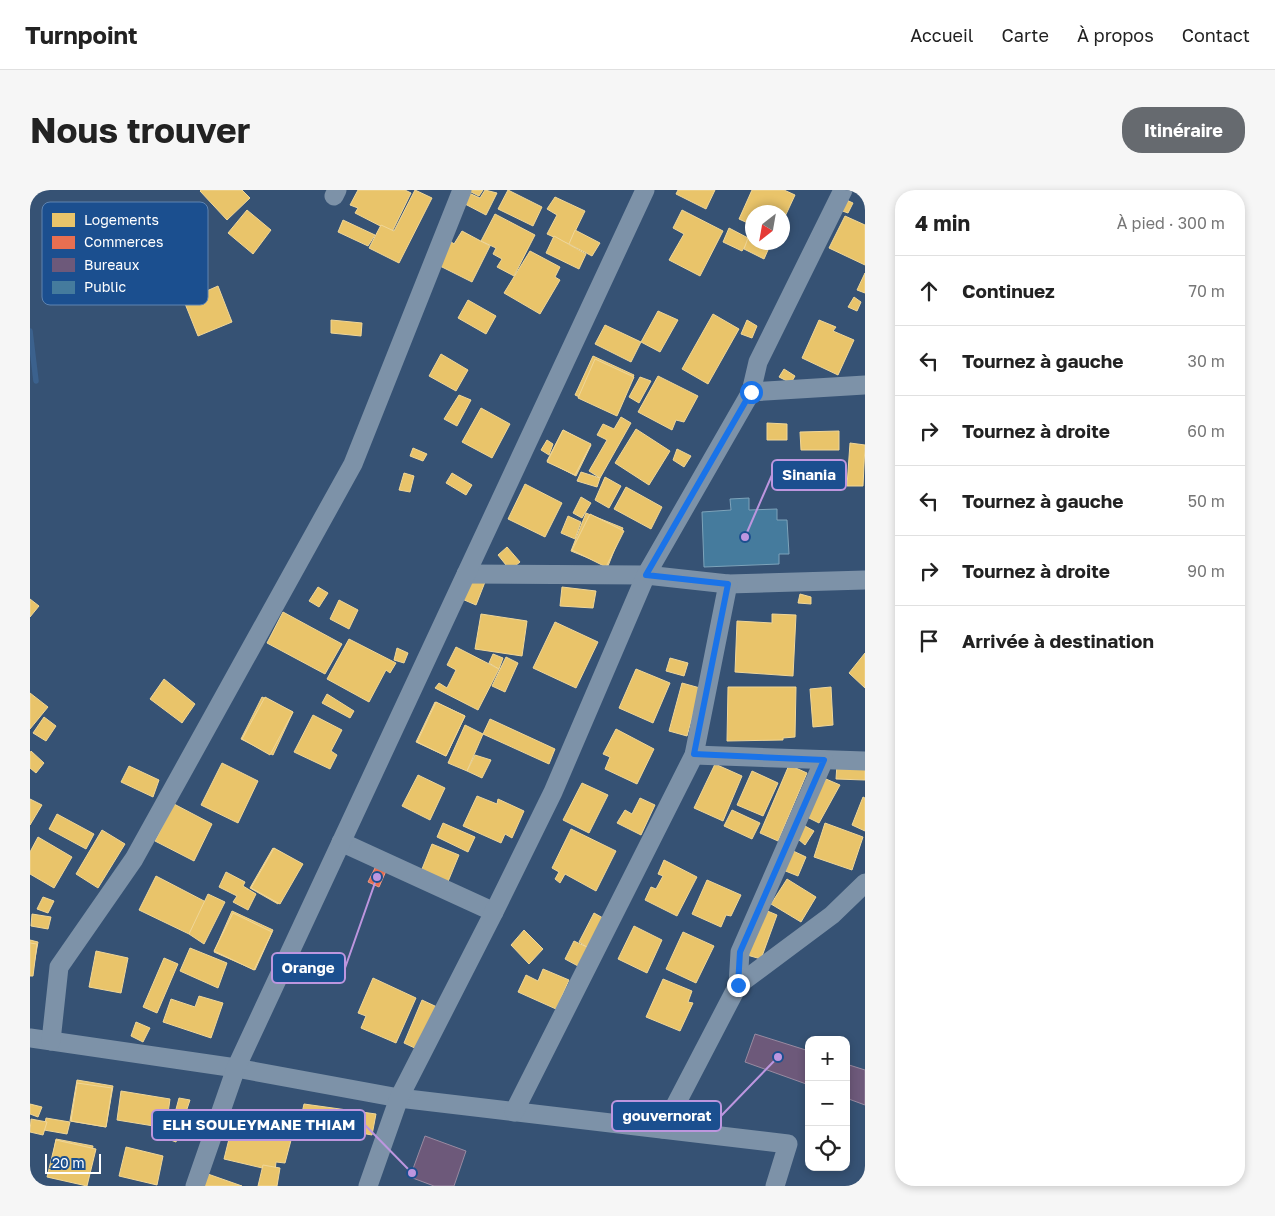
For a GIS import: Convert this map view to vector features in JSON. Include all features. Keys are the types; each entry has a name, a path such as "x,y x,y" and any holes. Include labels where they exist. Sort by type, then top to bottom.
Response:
{"street":[{"path":"51,1041 58,968 134,859 354,464 462,190"},
{"path":"195,1186 236,1068 645,190"},
{"path":"368,1186 399,1098 553,792 646,575 751,392 758,362 843,190"},
{"path":"751,392 865,385"},
{"path":"466,574 646,575 728,584 865,580"},
{"path":"514,1112 694,754 728,584"},
{"path":"694,754 865,761"},
{"path":"663,1129 738,985 740,952 824,760"},
{"path":"341,842 494,912"},
{"path":"738,985 832,915 865,883"},
{"path":"30,1038 236,1068 399,1098 788,1144 774,1186"}],"building: Logements":[{"path":"201,190 242,190 250,198 227,220"},
{"path":"358,190 405,190 411,193 392,232 355,213 358,208 350,205"},
{"path":"415,190 432,198 399,263 369,248 381,225 394,231"},
{"path":"467,190 483,190 479,196"},
{"path":"485,190 497,193 486,215 465,204 469,193 480,198"},
{"path":"508,190 542,207 533,226 498,209"},
{"path":"678,190 715,190 706,209 676,194"},
{"path":"752,190 784,190 795,195 790,206 745,205"},
{"path":"555,197 585,211 569,244 547,234 557,215 547,209"},
{"path":"842,198 853,203 848,213 837,209"},
{"path":"745,206 745,222 739,219"},
{"path":"247,210 271,230 253,254 228,233"},
{"path":"682,210 723,231 700,276 669,260 684,234 673,228"},
{"path":"495,214 535,235 514,276 497,267 502,259 493,254 496,248 481,241"},
{"path":"845,216 865,225 865,265 829,248"},
{"path":"343,220 375,235 368,246 338,232"},
{"path":"729,228 745,236 745,246 742,251 723,242"},
{"path":"575,230 600,243 592,256 569,244"},
{"path":"462,231 490,246 472,282 438,265 450,241 454,244"},
{"path":"554,236 586,254 579,269 546,253"},
{"path":"746,250 768,250 764,259"},
{"path":"530,251 560,267 555,277 560,280 540,314 504,293"},
{"path":"865,273 865,293 857,290"},
{"path":"218,286 232,322 198,336 186,305 208,305 208,290"},
{"path":"854,297 861,302 857,311 848,307"},
{"path":"468,300 496,316 486,334 458,318"},
{"path":"658,311 678,320 660,352 641,342"},
{"path":"713,314 739,329 708,384 682,369"},
{"path":"331,320 362,323 361,336 331,333"},
{"path":"747,320 757,326 752,338 741,334"},
{"path":"819,320 836,327 833,331 854,340 838,375 802,358"},
{"path":"605,325 641,342 631,362 595,344"},
{"path":"441,354 468,370 456,391 429,376"},
{"path":"593,356 634,375 616,414 575,395"},
{"path":"595,359 634,377 617,416 578,398"},
{"path":"784,369 795,376 791,383 779,377"},
{"path":"658,376 698,396 684,422 676,420 672,430 638,412"},
{"path":"640,377 651,381 639,403 629,397"},
{"path":"459,395 471,400 457,426 444,419"},
{"path":"481,408 510,424 492,458 462,442"},
{"path":"621,417 631,423 600,478 589,471 607,440 597,435 603,424 614,429"},
{"path":"767,423 787,424 787,440 767,440"},
{"path":"636,429 670,451 649,485 615,463"},
{"path":"563,430 591,445 576,476 547,461"},
{"path":"563,430 591,444 575,475 547,462"},
{"path":"839,431 839,450 801,450 800,432"},
{"path":"547,440 553,444 549,455 541,450"},
{"path":"850,443 865,445 863,486 847,486"},
{"path":"413,448 427,454 423,461 410,456"},
{"path":"677,449 691,456 684,467 673,460"},
{"path":"581,472 600,478 597,487 577,481"},
{"path":"404,473 414,476 410,492 399,490"},
{"path":"452,473 472,485 466,495 446,483"},
{"path":"605,477 621,486 609,508 595,500"},
{"path":"525,484 562,503 545,537 508,519"},
{"path":"626,487 662,507 651,529 614,509"},
{"path":"581,497 591,503 582,518 573,513"},
{"path":"586,513 623,528 608,566 571,551"},
{"path":"590,514 624,531 606,567 572,550"},
{"path":"568,516 581,522 575,539 561,533"},
{"path":"507,547 520,562 510,570 498,555"},
{"path":"473,577 485,582 476,605 462,599"},
{"path":"318,587 328,593 319,607 309,601"},
{"path":"562,587 596,591 593,608 560,606"},
{"path":"800,594 811,597 811,604 798,603"},
{"path":"30,599 39,606 30,617"},
{"path":"339,600 358,610 349,629 330,619"},
{"path":"283,612 342,644 325,674 267,643"},
{"path":"481,614 527,621 522,656 475,649"},
{"path":"772,614 796,615 793,676 735,672 737,621 772,623"},
{"path":"555,622 598,642 576,688 533,668"},
{"path":"349,639 396,663 390,673 386,670 369,702 327,679"},
{"path":"456,647 499,669 478,710 435,688 439,683 447,688 456,670 447,665"},
{"path":"397,648 408,653 404,663 394,660"},
{"path":"865,653 865,688 849,673"},
{"path":"493,654 503,658 499,669 489,663"},
{"path":"506,657 518,663 505,692 492,686"},
{"path":"670,658 688,663 684,676 666,671"},
{"path":"636,669 670,683 653,723 619,708"},
{"path":"164,679 195,704 182,723 150,699"},
{"path":"682,683 700,688 687,736 669,731"},
{"path":"728,687 796,687 795,737 783,738 783,740 727,741"},
{"path":"831,687 833,725 813,727 810,689"},
{"path":"30,693 48,707 30,729"},
{"path":"327,694 354,711 350,718 322,703"},
{"path":"262,697 293,712 273,755 241,739"},
{"path":"265,697 293,712 270,755 242,739"},
{"path":"435,702 465,716 446,756 416,742"},
{"path":"436,702 465,716 446,756 417,742"},
{"path":"313,715 342,730 331,751 337,755 330,769 294,752"},
{"path":"44,717 56,726 46,741 33,733"},
{"path":"490,719 555,749 549,764 483,734"},
{"path":"465,725 483,734 467,771 448,763"},
{"path":"616,729 654,749 637,784 605,769 610,757 603,754"},
{"path":"31,751 44,763 36,773 30,768"},
{"path":"475,755 491,760 482,778 467,771"},
{"path":"222,763 258,781 238,823 201,805"},
{"path":"715,764 742,776 723,821 694,808"},
{"path":"837,764 865,766 865,780 836,779"},
{"path":"789,765 807,773 778,841 760,833"},
{"path":"129,766 159,780 153,797 121,782"},
{"path":"752,771 778,783 763,816 737,805"},
{"path":"418,775 445,788 430,820 402,806"},
{"path":"826,779 840,785 819,823 805,816"},
{"path":"582,783 608,795 589,833 563,820"},
{"path":"477,796 497,804 498,799 524,811 512,838 505,834 501,843 463,826"},
{"path":"863,797 865,798 865,831 852,825"},
{"path":"640,798 655,805 641,835 617,823 625,810 632,814"},
{"path":"30,799 42,805 30,825"},
{"path":"174,804 212,824 194,861 155,841"},
{"path":"732,810 760,823 752,839 724,826"},
{"path":"57,814 94,834 86,849 49,829"},
{"path":"443,823 475,837 468,852 437,837"},
{"path":"825,823 863,837 852,870 814,857"},
{"path":"805,826 814,831 805,845 798,839"},
{"path":"571,829 616,851 596,891 565,874 560,883 555,879 559,872 552,868"},
{"path":"102,830 125,844 98,888 76,874"},
{"path":"38,837 72,857 54,888 30,874 30,852"},
{"path":"432,844 459,855 447,884 420,874"},
{"path":"273,848 301,864 278,904 250,888"},
{"path":"274,848 303,864 280,904 251,888"},
{"path":"791,850 806,857 798,876 783,870"},
{"path":"664,860 697,877 677,916 645,900 651,887 656,889 663,876 658,874"},
{"path":"226,872 245,882 243,886 256,894 248,910 233,902 237,896 219,887"},
{"path":"156,876 206,902 189,934 139,910"},
{"path":"787,879 816,897 801,922 771,904"},
{"path":"707,880 741,895 731,916 726,915 721,927 692,914"},
{"path":"208,894 225,902 204,944 189,934"},
{"path":"43,897 54,901 48,913 37,909"},
{"path":"765,910 777,915 761,959 747,955"},
{"path":"232,911 273,930 255,970 214,952"},
{"path":"233,913 272,932 254,970 214,951"},
{"path":"594,913 603,918 587,947 579,942"},
{"path":"32,914 51,917 48,929 31,926"},
{"path":"634,926 662,940 647,973 618,959"},
{"path":"524,930 543,949 529,964 511,945"},
{"path":"683,932 714,946 696,983 666,969"},
{"path":"30,940 38,942 32,975 30,974"},
{"path":"574,941 589,948 578,966 565,959"},
{"path":"30,943 37,944 33,976 30,976"},
{"path":"190,948 227,963 218,988 180,971"},
{"path":"96,951 128,958 121,993 89,987"},
{"path":"164,958 178,964 157,1013 143,1007"},
{"path":"543,969 569,980 556,1009 518,992 526,975 538,981"},
{"path":"373,978 416,998 396,1043 361,1028 366,1016 358,1013"},
{"path":"663,979 692,991 688,1002 693,1003 680,1031 646,1017"},
{"path":"199,996 223,1003 211,1038 163,1022 171,999 195,1007"},
{"path":"422,1000 437,1007 419,1050 404,1043"},
{"path":"136,1022 150,1028 143,1042 131,1036"},
{"path":"77,1080 113,1086 106,1127 70,1121"},
{"path":"77,1083 112,1088 106,1127 71,1121"},
{"path":"121,1091 170,1099 166,1128 117,1120"},
{"path":"179,1098 190,1100 176,1142 168,1139"},
{"path":"30,1104 42,1107 38,1117 30,1114"},
{"path":"304,1104 376,1114 372,1135 300,1122"},
{"path":"236,1111 295,1125 285,1163 276,1162 275,1171 224,1159"},
{"path":"46,1118 70,1122 67,1134 44,1130"},
{"path":"31,1119 47,1122 43,1135 30,1132"},
{"path":"56,1139 93,1146 87,1184 49,1177"},
{"path":"56,1140 96,1149 87,1186 47,1177"},
{"path":"126,1147 163,1156 157,1185 119,1176"},
{"path":"263,1165 280,1168 277,1186 258,1186"},
{"path":"205,1173 242,1186 201,1186"}],"building: Commerces":[{"path":"376,866 386,871 379,887 368,882"}],"building: Bureaux":[{"path":"755,1034 805,1050 805,1084 745,1062"},
{"path":"850,1065 865,1070 865,1105 850,1099"},
{"path":"425,1136 466,1151 454,1186 434,1186 410,1177"}],"building: Public":[{"path":"749,498 749,510 777,509 777,520 787,520 789,554 779,554 779,564 704,567 702,512 731,510 730,499"}],"waterway":[{"path":"30,331 36,381"}],"place":[{"name":"Sinania","path":"745,537"},
{"name":"Orange","path":"377,877"},
{"name":"gouvernorat","path":"778,1057"},
{"name":"ELH SOULEYMANE THIAM","path":"412,1173"}],"route":[{"path":"738,985 740,952 824,760 694,754 728,584 646,575 751,392"}]}
